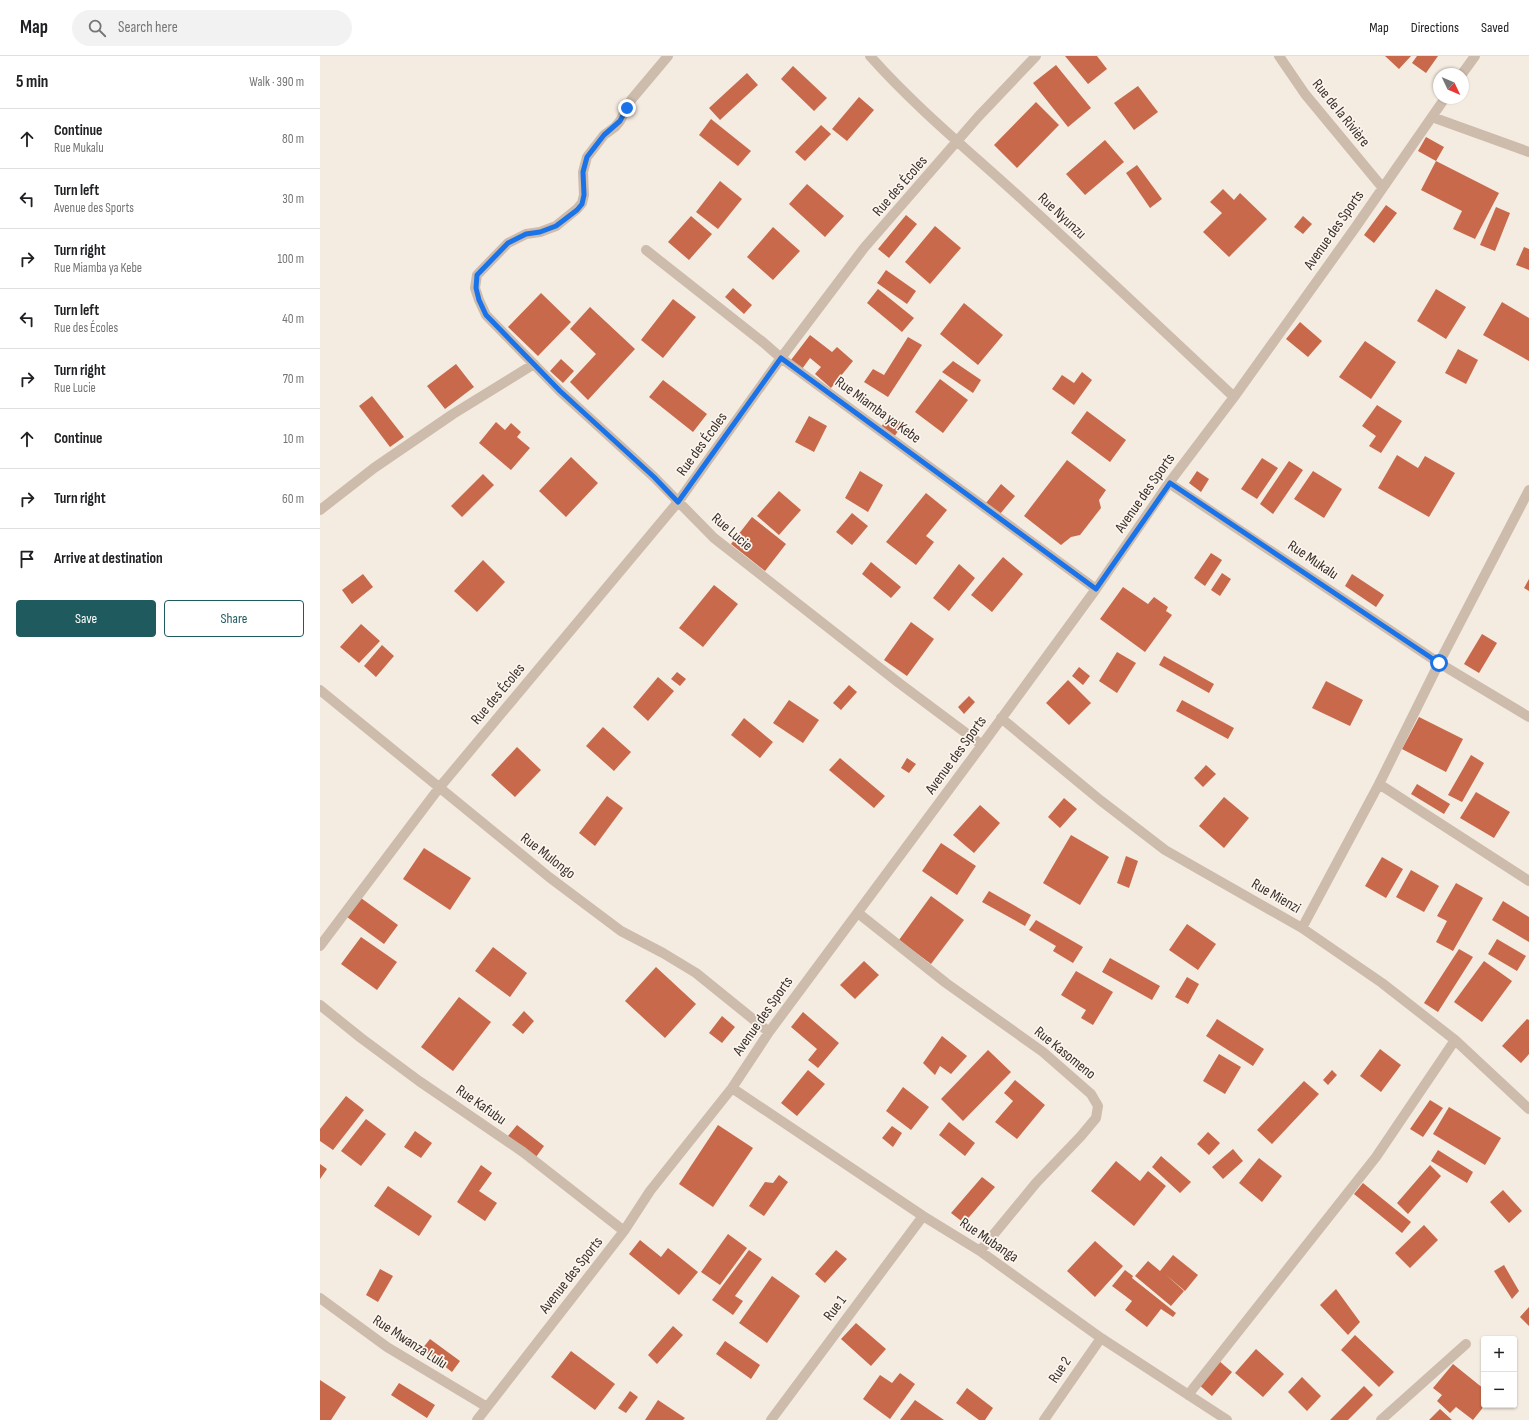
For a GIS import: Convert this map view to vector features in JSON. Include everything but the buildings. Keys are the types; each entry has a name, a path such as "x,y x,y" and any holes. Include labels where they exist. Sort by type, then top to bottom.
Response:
{"street":[{"name":"Rue Lucie","path":"668,56 631,100 620,121 604,135 587,157 583,172 584,195 582,204 577,210 556,226 540,232 526,234 508,243 477,275 476,288 479,300 486,315 534,364 714,538 798,605 982,745"},
{"name":"Rue Nyunzu","path":"870,56 884,72 958,142 1027,203 1234,397"},
{"name":"Rue des Écoles","path":"320,946 439,788 678,502 781,358 864,248 958,142 978,117 1036,56"},
{"name":"Rue de la Rivière","path":"1279,56 1305,94 1382,187"},
{"path":"1466,68 1475,56"},
{"name":"Avenue des Sports","path":"477,1420 624,1231 650,1192 732,1088 769,1032 1096,589 1170,483 1234,397 1350,234 1441,104"},
{"path":"1432,117 1529,152"},
{"name":"Rue Miamba ya Kebe","path":"646,250 781,358 1096,589"},
{"path":"320,510 374,468 453,414 534,364"},
{"name":"Rue Mukalu","path":"1170,483 1439,663 1529,717"},
{"path":"1302,928 1379,784 1439,663 1529,490"},
{"name":"Rue Mulongo","path":"320,690 549,877 621,931 663,953 696,973 769,1032"},
{"name":"Rue Mienzi","path":"1002,718 1100,800 1165,850 1302,928 1382,983 1455,1040 1529,1109"},
{"path":"1379,784 1529,881"},
{"name":"Rue Kasomeno","path":"858,913 946,983 1043,1052 1091,1094 1098,1106 1096,1118 1036,1184 980,1251"},
{"name":"Rue Kafubu","path":"320,1005 361,1038 419,1081 523,1152 624,1231"},
{"path":"1188,1395 1376,1157 1455,1040"},
{"name":"Rue Mubanga","path":"732,1088 923,1216 980,1251 1101,1338 1227,1420"},
{"name":"Rue 1","path":"771,1420 923,1216"},
{"name":"Rue Mwanza Lulu","path":"320,1298 387,1347 487,1407"},
{"name":"Rue 2","path":"1044,1420 1101,1338"},
{"path":"1381,1420 1466,1344"}],"route":[{"path":"627,108 620,121 615,127 604,135 587,157 583,172 584,195 582,204 577,210 556,226 540,232 526,234 508,243 477,275 476,288 479,300 486,315 560,391 654,477 678,502 781,358 1096,589 1170,483 1439,663"}]}
